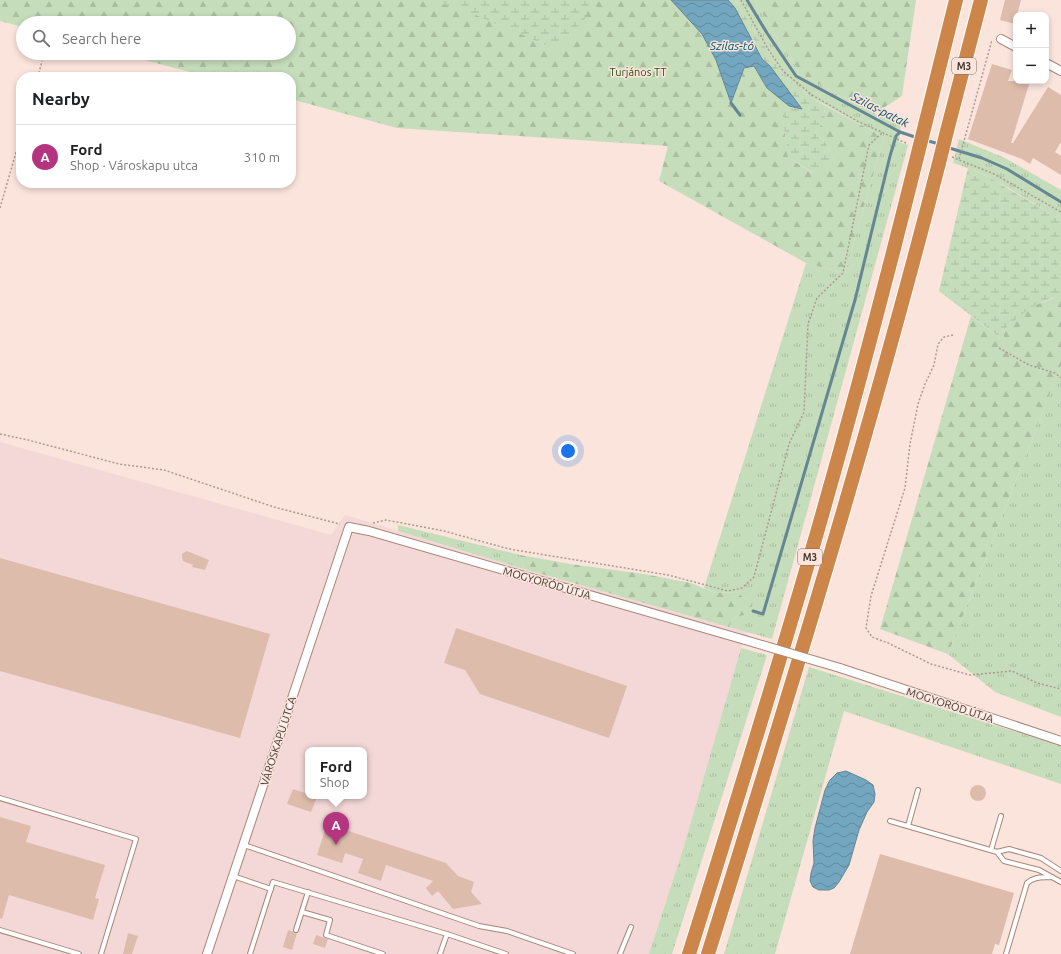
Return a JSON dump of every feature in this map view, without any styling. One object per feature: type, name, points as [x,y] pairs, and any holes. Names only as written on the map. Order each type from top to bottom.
[{"type":"highway","name":"M3","points":[[689,954],[762,720],[814,542],[887,277],[956,0]]},
{"type":"highway","name":"M3","points":[[708,954],[834,546],[907,290],[981,0]]},
{"type":"street","points":[[1001,39],[1013,45]]},
{"type":"street","points":[[1049,65],[1061,71]]},
{"type":"street","name":"MOGYORÓD ÚTJA","points":[[349,527],[840,668],[1061,741]]},
{"type":"street","name":"VÁROSKAPU UTCA","points":[[207,954],[349,527]]},
{"type":"lane","points":[[908,826],[918,790]]},
{"type":"lane","points":[[0,798],[136,839],[101,954]]},
{"type":"lane","points":[[991,850],[1001,816]]},
{"type":"lane","points":[[890,821],[997,852],[1009,849],[1040,858],[1061,871]]},
{"type":"lane","points":[[244,845],[479,926],[507,931],[573,954]]},
{"type":"lane","points":[[997,852],[1004,861],[1039,870],[1061,882]]},
{"type":"lane","points":[[233,876],[271,889]]},
{"type":"lane","points":[[1006,954],[1027,883],[1037,878],[1052,878]]},
{"type":"lane","points":[[250,954],[273,882],[447,934],[506,954]]},
{"type":"lane","points":[[296,930],[308,892]]},
{"type":"lane","points":[[302,912],[330,920],[326,935],[383,954]]},
{"type":"lane","points":[[620,954],[631,927]]},
{"type":"lane","points":[[0,930],[79,954]]},
{"type":"lane","points":[[440,954],[447,934]]},
{"type":"path","points":[[741,0],[768,49],[783,71],[812,95],[857,121],[906,144]]},
{"type":"path","points":[[958,160],[963,148],[993,36],[1001,39]]},
{"type":"path","points":[[39,72],[42,61]]},
{"type":"path","points":[[371,523],[386,520],[444,531],[509,549],[668,575],[728,591],[742,588],[754,577],[789,444],[804,412],[808,324],[817,298],[843,273],[869,145],[882,133]]},
{"type":"path","points":[[0,208],[16,152]]},
{"type":"path","points":[[954,158],[994,174],[1061,212]]},
{"type":"path","points":[[953,335],[944,337],[938,344],[934,365],[918,404],[910,444],[905,488],[871,596],[866,628],[872,637],[888,643],[931,664],[970,674],[1012,671],[1037,683],[1061,689]]},
{"type":"path","points":[[998,348],[1029,365],[1055,373],[1061,378]]},
{"type":"path","points":[[0,434],[119,464],[164,470],[274,507],[349,527]]},
{"type":"shaded area","points":[[0,442],[331,535],[345,515],[524,569],[748,632],[741,648],[684,846],[649,954],[0,954]]},
{"type":"green space","name":"Turjános TT","points":[[0,0],[671,0],[702,33],[716,60],[731,102],[744,68],[754,66],[767,88],[789,106],[783,119],[788,157],[812,173],[834,158],[825,142],[815,132],[825,120],[824,105],[884,137],[845,273],[806,263],[659,181],[668,146],[397,128],[296,100],[296,72],[189,72],[145,60],[296,60],[296,16],[16,16],[16,25],[0,21]]},
{"type":"green space","points":[[426,0],[591,0],[580,33],[555,49],[464,10]]},
{"type":"green space","points":[[728,0],[735,0],[783,75],[811,97],[824,105],[825,120],[815,132],[825,142],[834,158],[813,173],[788,157],[783,119],[789,106],[802,109],[770,66],[762,59],[735,8]]},
{"type":"green space","points":[[735,0],[755,0],[782,46],[802,75],[874,114],[901,123],[899,142],[908,145],[772,639],[729,627],[733,618],[744,615],[753,604],[736,592],[715,593],[704,588],[806,263],[845,273],[884,137],[811,97],[783,75]]},
{"type":"green space","points":[[755,0],[916,0],[902,96],[874,114],[802,75],[782,46]]},
{"type":"green space","points":[[959,139],[1005,158],[1061,190],[1061,220],[995,181],[953,163]]},
{"type":"green space","points":[[968,168],[992,179],[1061,220],[1061,297],[1045,301],[1023,313],[1005,329],[1003,340],[939,291]]},
{"type":"green space","points":[[1061,297],[1061,365],[948,654],[880,629],[971,316],[1003,340],[1005,329],[1023,312],[1037,304]]},
{"type":"green space","points":[[1061,365],[1061,717],[995,692],[948,654]]},
{"type":"green space","points":[[398,525],[520,555],[524,569],[398,531]]},
{"type":"green space","points":[[520,555],[570,564],[644,574],[691,583],[715,593],[736,592],[753,604],[744,615],[733,618],[729,627],[524,569]]},
{"type":"green space","points":[[741,648],[767,655],[672,954],[649,954],[684,846]]},
{"type":"green space","points":[[809,667],[1061,746],[1061,784],[844,711],[775,954],[724,954]]},
{"type":"water","name":"Szilas-tó","points":[[671,0],[728,0],[735,8],[762,59],[770,66],[802,109],[789,106],[767,88],[754,66],[744,68],[731,103],[716,60],[702,34]]},
{"type":"water","points":[[846,771],[866,780],[873,785],[875,794],[874,802],[867,812],[859,830],[849,865],[839,882],[834,888],[829,890],[819,890],[813,887],[810,881],[814,863],[813,841],[815,828],[825,790],[830,780],[837,773]]},
{"type":"building","points":[[1005,0],[1021,0],[1018,12],[1013,12],[1013,23],[1000,20]]},
{"type":"building","points":[[992,64],[1012,70],[1008,81],[1013,81],[1013,84],[1029,84],[1011,143],[1013,143],[1048,87],[1061,95],[1061,142],[1055,152],[1061,156],[1061,175],[1033,158],[1030,164],[1022,159],[968,139]]},
{"type":"building","points":[[187,551],[209,560],[205,570],[192,567],[193,565],[183,561],[182,554]]},
{"type":"building","points":[[0,558],[270,634],[240,738],[0,671]]},
{"type":"building","points":[[456,628],[627,686],[609,738],[480,694],[465,670],[444,663]]},
{"type":"building","points":[[975,785],[981,785],[986,790],[984,799],[981,801],[975,801],[970,796],[970,790]]},
{"type":"building","points":[[293,789],[305,793],[305,799],[316,799],[311,812],[287,804]]},
{"type":"building","points":[[0,817],[31,826],[26,842],[105,865],[95,898],[99,899],[93,920],[9,895],[2,919],[0,918]]},
{"type":"building","points":[[327,824],[446,863],[458,876],[474,882],[471,892],[482,904],[453,909],[438,891],[432,896],[426,888],[433,881],[386,865],[381,881],[358,873],[363,859],[345,853],[342,863],[317,855]]},
{"type":"building","points":[[880,854],[1014,893],[999,945],[995,944],[992,954],[850,954]]},
{"type":"building","points":[[288,930],[297,933],[292,950],[283,947]]},
{"type":"building","points":[[128,933],[138,936],[132,954],[123,954]]},
{"type":"building","points":[[316,935],[328,939],[325,948],[313,944]]},
{"type":"waterway","name":"Szilas-patak","points":[[747,0],[796,76],[900,132],[918,138]]},
{"type":"waterway","points":[[731,103],[740,115]]},
{"type":"waterway","points":[[753,611],[763,614],[855,300],[890,156],[896,136],[900,132]]},
{"type":"waterway","name":"Szilas-patak","points":[[925,140],[939,144]]},
{"type":"waterway","name":"Szilas-patak","points":[[946,147],[982,158],[1007,169],[1061,202]]},
{"type":"place","name":"Ford","points":[[336,845]]}]
